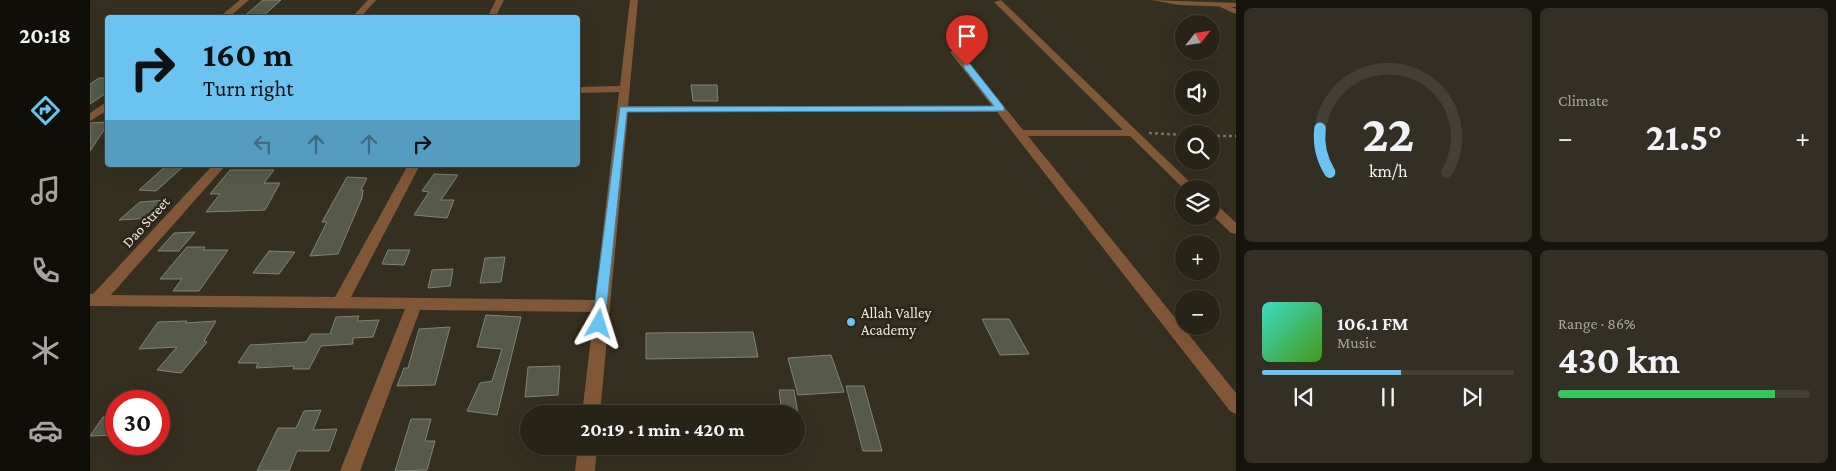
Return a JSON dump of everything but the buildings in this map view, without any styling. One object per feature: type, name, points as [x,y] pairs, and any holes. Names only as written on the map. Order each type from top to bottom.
[{"type":"street","points":[[226,15],[245,0]]},
{"type":"street","points":[[358,15],[372,0]]},
{"type":"street","points":[[492,15],[500,0]]},
{"type":"street","points":[[592,405],[634,0]]},
{"type":"street","points":[[1155,0],[1236,5]]},
{"type":"street","points":[[998,2],[1181,180]]},
{"type":"street","points":[[1223,4],[1236,12]]},
{"type":"street","points":[[955,52],[1236,406]]},
{"type":"street","points":[[580,90],[626,89]]},
{"type":"street","points":[[90,118],[105,106]]},
{"type":"street","points":[[623,109],[1001,109]]},
{"type":"street","points":[[1020,133],[1131,133]]},
{"type":"street","name":"Dao Street","points":[[93,300],[218,167]]},
{"type":"street","points":[[341,301],[413,167]]},
{"type":"street","points":[[1220,215],[1236,230]]},
{"type":"street","points":[[93,300],[341,301],[601,306]]},
{"type":"street","points":[[350,471],[415,303]]},
{"type":"street","points":[[585,471],[587,455]]},
{"type":"path","points":[[1131,133],[1175,134]]},
{"type":"path","points":[[1220,136],[1236,136]]},
{"type":"place","name":"Allah Valley Academy","points":[[851,322]]},
{"type":"route","points":[[599,324],[623,109],[1001,109],[967,66]]}]
